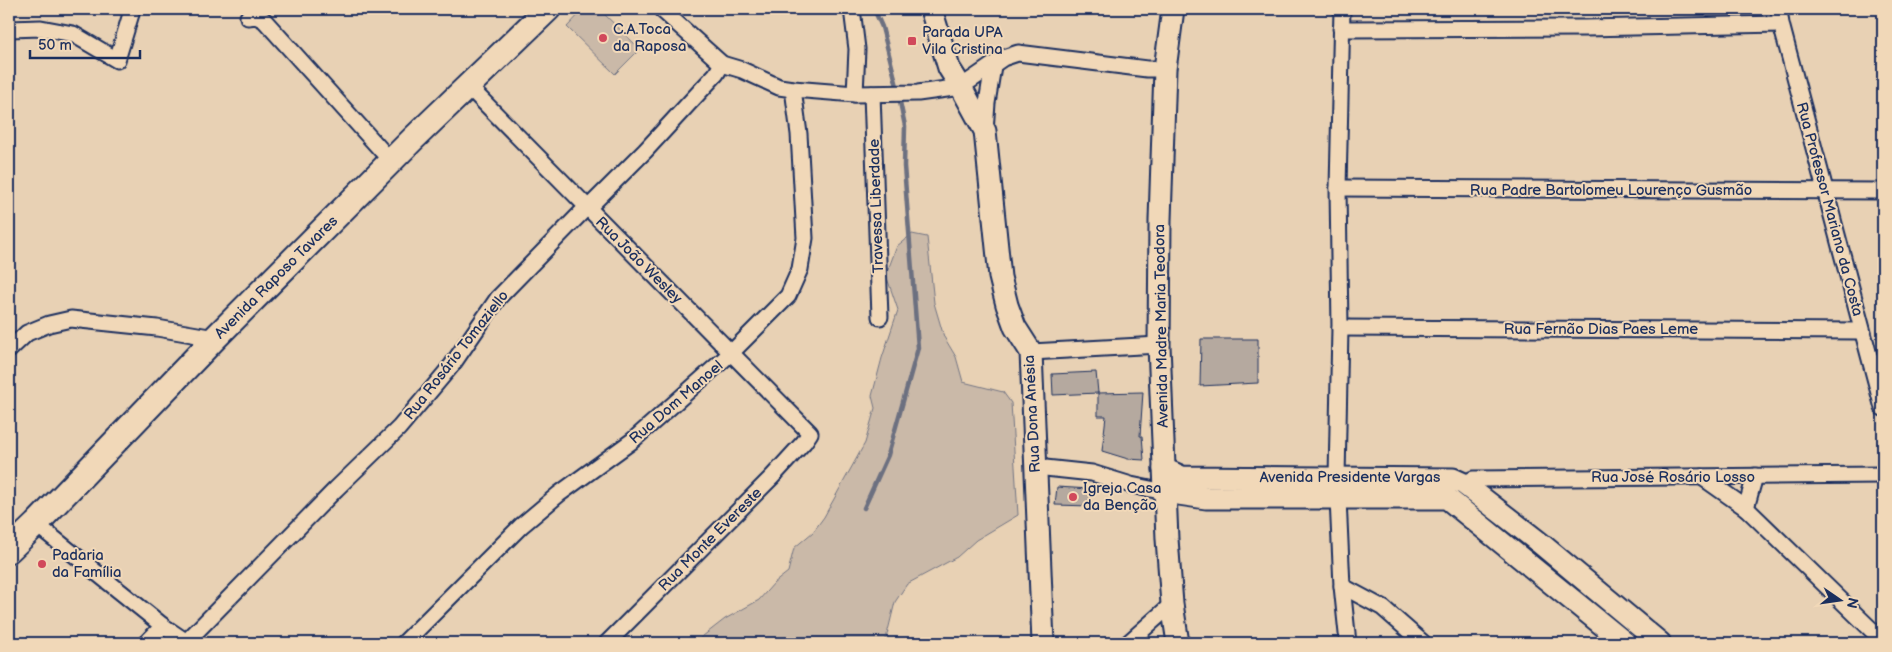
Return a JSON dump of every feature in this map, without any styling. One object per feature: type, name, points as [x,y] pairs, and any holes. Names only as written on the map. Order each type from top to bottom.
[{"type":"main road","name":"Avenida Raposo Tavares","points":[[9,550],[214,338],[391,161],[548,9]]},
{"type":"street","points":[[9,29],[41,28],[73,34],[117,60],[131,14],[128,9]]},
{"type":"street","points":[[661,9],[722,64],[742,70],[779,87],[793,89],[878,94],[918,93],[961,87],[1003,58],[1018,53],[1165,69]]},
{"type":"street","points":[[852,9],[857,50],[854,94]]},
{"type":"street","name":"Rua Dona Anésia","points":[[931,9],[949,68],[985,131]]},
{"type":"street","name":"Avenida Madre Maria Teodora","points":[[1173,9],[1165,69],[1160,220],[1159,345],[1172,604],[1178,643]]},
{"type":"street","points":[[1342,9],[1338,188],[1340,328],[1338,487],[1342,586],[1348,643]]},
{"type":"street","points":[[248,17],[256,16],[264,20],[391,161]]},
{"type":"street","points":[[1341,29],[1585,28],[1780,16]]},
{"type":"street","name":"Rua Professor Mariano da Costa","points":[[1780,16],[1883,408]]},
{"type":"street","name":"Rua Rosário Tomaziello","points":[[187,643],[329,496],[399,428],[452,365],[498,298],[582,211],[588,208],[658,137],[716,74],[722,64]]},
{"type":"street","name":"Rua Dona Anésia","points":[[992,66],[986,103],[985,131],[1000,277],[1007,305],[1016,327],[1031,352],[1043,643]]},
{"type":"street","name":"Rua João Wesley","points":[[469,87],[810,433]]},
{"type":"street","name":"Rua Dom Manoel","points":[[404,643],[522,526],[559,494],[632,441],[731,353],[788,296],[800,269],[806,238],[793,89]]},
{"type":"street","name":"Travessa Liberdade","points":[[878,94],[880,317]]},
{"type":"street","name":"Rua Padre Bartolomeu Lourenço Gusmão","points":[[1338,188],[1883,191]]},
{"type":"street","points":[[9,350],[27,333],[49,324],[71,319],[157,328],[214,338]]},
{"type":"street","name":"Rua Fernão Dias Paes Leme","points":[[1340,328],[1862,331]]},
{"type":"street","points":[[1031,352],[1159,345]]},
{"type":"street","name":"Rua Monte Evereste","points":[[607,643],[772,478],[810,433]]},
{"type":"street","points":[[1036,467],[1092,473],[1131,485],[1165,492]]},
{"type":"street","name":"Avenida Presidente Vargas","points":[[1164,469],[1182,477],[1338,487],[1447,498],[1624,643]]},
{"type":"street","name":"Rua José Rosário Losso","points":[[1464,484],[1472,479],[1883,475]]},
{"type":"street","points":[[1746,508],[1754,476]]},
{"type":"street","name":"Avenida Presidente Vargas","points":[[1165,492],[1206,498],[1447,477],[1464,484],[1540,543],[1660,643]]},
{"type":"street","points":[[1702,477],[1746,508],[1883,641]]},
{"type":"street","points":[[36,524],[163,626],[187,643]]},
{"type":"street","points":[[1342,586],[1383,608],[1423,643]]},
{"type":"street","points":[[1128,643],[1172,604]]},
{"type":"street","points":[[146,643],[163,626]]},
{"type":"shaded area","name":"C.A.Toca da Raposa","points":[[584,9],[599,9],[640,49],[615,74],[567,27]]},
{"type":"shaded area","points":[[912,234],[927,237],[934,303],[944,337],[956,357],[963,382],[1003,392],[1011,403],[1018,515],[976,540],[957,557],[907,584],[895,602],[885,643],[694,643],[725,619],[759,600],[774,583],[788,572],[794,548],[813,532],[824,517],[865,443],[875,408],[872,396],[898,310],[886,275],[897,246]]},
{"type":"building","points":[[1201,339],[1258,339],[1258,383],[1200,386]]},
{"type":"building","points":[[1096,372],[1098,393],[1053,395],[1052,374]]},
{"type":"building","points":[[1143,392],[1140,436],[1142,436],[1144,460],[1128,459],[1102,451],[1106,416],[1098,416],[1098,393]]},
{"type":"building","name":"Igreja Casa da Benção","points":[[1057,487],[1090,489],[1091,506],[1055,505]]},
{"type":"waterway","points":[[874,9],[882,27],[898,90]]},
{"type":"waterway","points":[[864,508],[888,455],[918,348],[904,166],[905,126],[899,97]]},
{"type":"place","name":"C.A.Toca da Raposa","points":[[603,38]]},
{"type":"place","name":"Parada UPA Vila Cristina","points":[[912,41]]},
{"type":"place","name":"Igreja Casa da Benção","points":[[1073,497]]},
{"type":"place","name":"Padaria da Família","points":[[42,564]]}]
